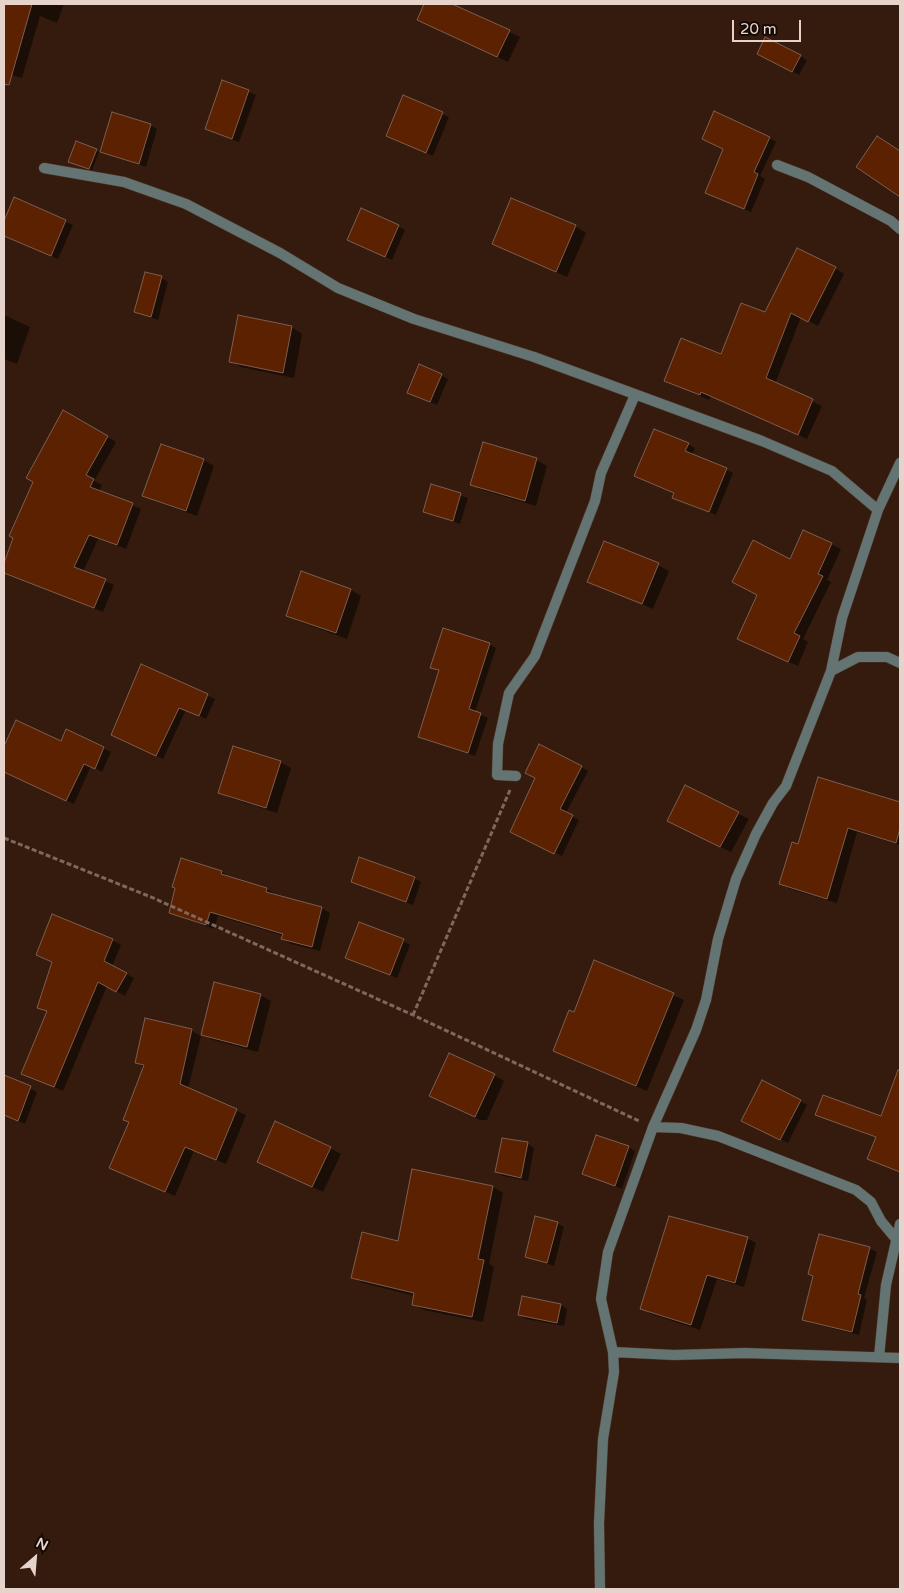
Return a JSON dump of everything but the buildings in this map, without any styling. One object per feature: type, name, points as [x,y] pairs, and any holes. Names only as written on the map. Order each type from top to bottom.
[{"type":"street","points":[[777,165],[815,181],[891,221],[900,229]]},
{"type":"street","points":[[44,168],[124,182],[186,204],[280,252],[338,288],[414,319],[534,357],[762,440],[832,471],[878,510]]},
{"type":"street","points":[[516,776],[498,776],[498,744],[509,693],[535,656],[595,501],[601,473],[635,395]]},
{"type":"street","points":[[600,1589],[599,1523],[603,1439],[614,1372],[613,1352],[601,1299],[608,1252],[653,1127],[696,1030],[706,1000],[718,939],[736,879],[756,834],[773,803],[786,786],[830,671],[842,618],[878,510],[900,462]]},
{"type":"street","points":[[830,671],[858,657],[887,657],[900,663]]},
{"type":"street","points":[[653,1127],[681,1128],[718,1136],[856,1190],[871,1202],[881,1222],[896,1239]]},
{"type":"street","points":[[879,1357],[886,1285],[900,1224]]},
{"type":"street","points":[[613,1352],[674,1355],[745,1353],[900,1358]]},
{"type":"path","points":[[413,1015],[516,776]]},
{"type":"path","points":[[4,838],[151,897],[413,1015],[653,1127]]}]
